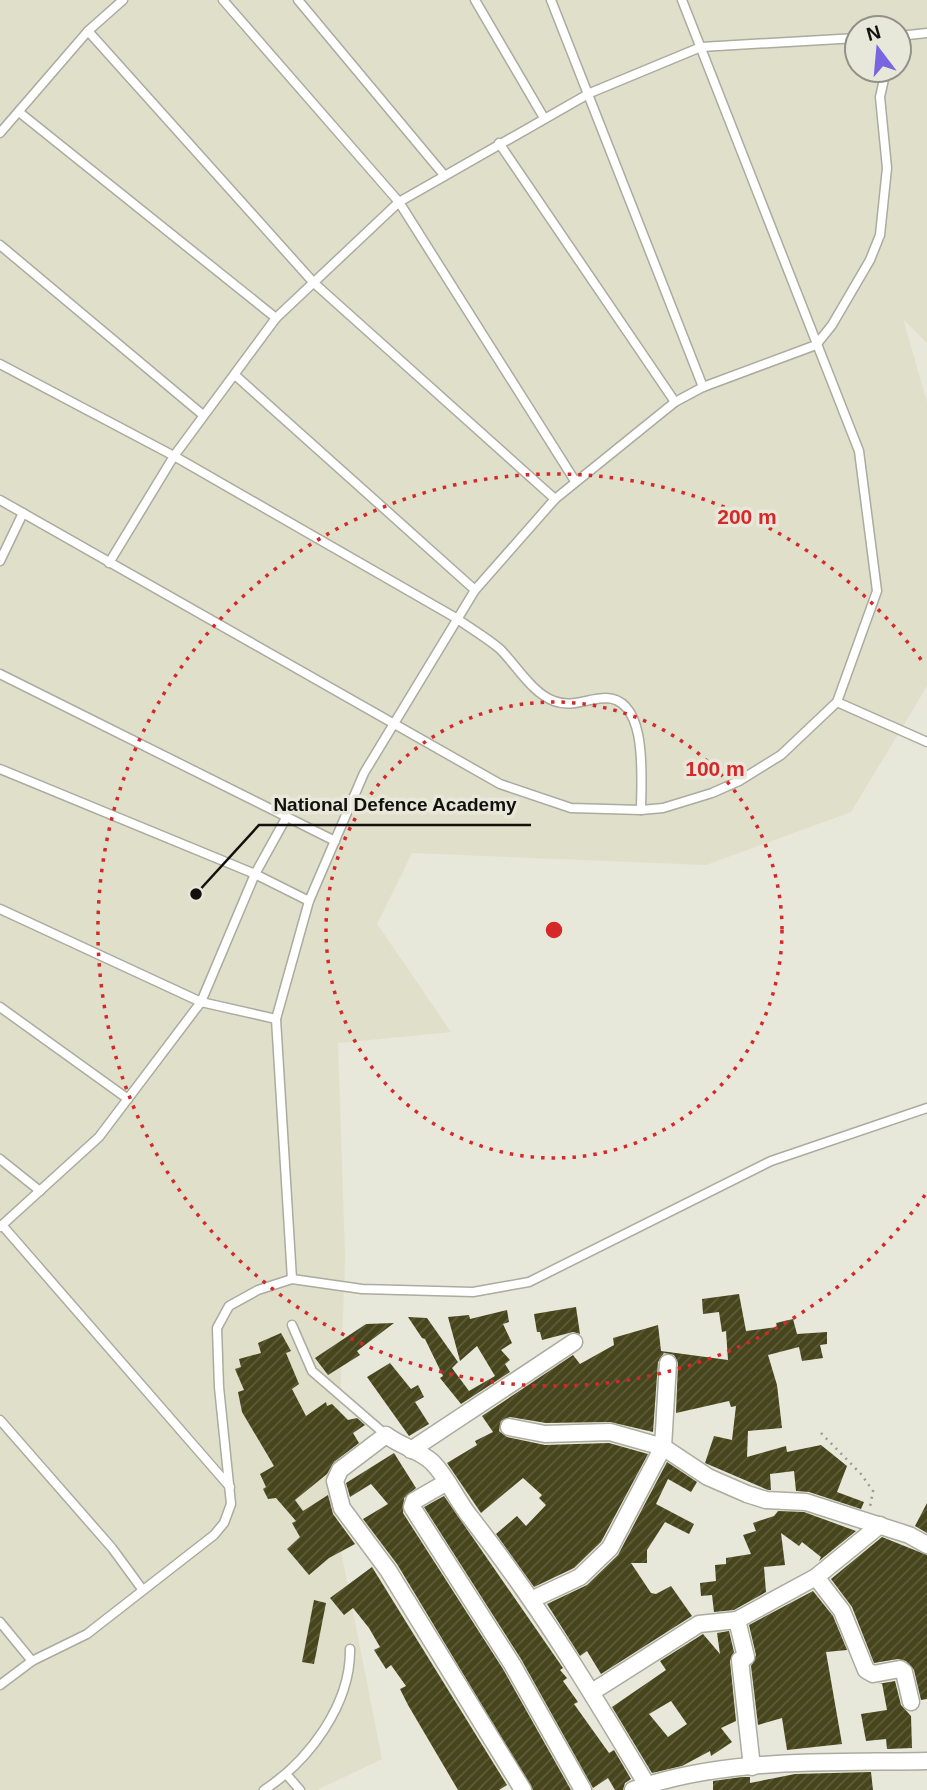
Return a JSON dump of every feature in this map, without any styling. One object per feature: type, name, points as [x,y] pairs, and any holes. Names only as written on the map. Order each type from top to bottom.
[{"type":"street","points":[[411,1450],[575,1342]]},
{"type":"street","points":[[533,1599],[580,1577],[610,1548],[663,1447],[668,1363]]},
{"type":"street","points":[[509,1427],[545,1434],[610,1433],[663,1447],[708,1477],[747,1494],[766,1500],[806,1502],[909,1535],[927,1545]]},
{"type":"street","points":[[523,1790],[388,1570],[342,1508],[335,1481],[341,1470],[386,1435],[430,1460],[533,1599],[592,1692],[640,1788],[752,1767],[927,1761]]},
{"type":"street","points":[[447,1482],[414,1501],[414,1513],[512,1664],[583,1790]]},
{"type":"street","points":[[592,1692],[699,1624],[737,1620],[816,1577],[873,1523]]},
{"type":"street","points":[[816,1577],[842,1611],[866,1670],[873,1674],[900,1669],[904,1672],[911,1702]]},
{"type":"street","points":[[737,1620],[746,1657],[740,1660],[752,1767]]},
{"type":"lane","points":[[0,133],[88,31],[123,0]]},
{"type":"lane","points":[[222,0],[399,202],[575,481]]},
{"type":"lane","points":[[298,0],[444,175]]},
{"type":"lane","points":[[475,0],[544,118]]},
{"type":"lane","points":[[551,0],[590,93],[703,387]]},
{"type":"lane","points":[[0,500],[500,784],[571,808],[641,810],[699,797],[739,781],[781,755],[837,702],[877,591],[859,451],[682,0]]},
{"type":"lane","points":[[88,31],[314,283],[555,499]]},
{"type":"lane","points":[[109,563],[174,456],[276,318],[399,202],[590,93],[701,47],[843,39]]},
{"type":"lane","points":[[292,1279],[276,1019],[309,901],[364,773],[475,590],[555,499],[675,402],[703,387],[816,345],[855,287],[880,235],[887,168],[880,97],[883,84]]},
{"type":"lane","points":[[19,112],[276,318]]},
{"type":"lane","points":[[499,143],[675,402]]},
{"type":"lane","points":[[0,245],[203,415]]},
{"type":"lane","points":[[0,363],[174,456],[456,618],[499,649],[552,701],[567,704],[606,698],[626,705],[634,718],[640,749],[641,810]]},
{"type":"lane","points":[[235,375],[475,590]]},
{"type":"lane","points":[[0,561],[23,513]]},
{"type":"lane","points":[[0,674],[335,841]]},
{"type":"lane","points":[[837,702],[927,742]]},
{"type":"lane","points":[[0,769],[255,874],[309,901]]},
{"type":"lane","points":[[230,1488],[1,1226],[99,1137],[201,1002],[255,874],[286,818]]},
{"type":"lane","points":[[0,909],[201,1002],[276,1019]]},
{"type":"lane","points":[[0,1007],[128,1098]]},
{"type":"lane","points":[[0,1685],[32,1661],[87,1633],[214,1535],[224,1523],[232,1504],[219,1387],[217,1328],[229,1306],[258,1290],[292,1279],[362,1289],[473,1292],[529,1282],[771,1161],[927,1108]]},
{"type":"lane","points":[[0,1159],[40,1191]]},
{"type":"lane","points":[[292,1325],[312,1371],[386,1435]]},
{"type":"lane","points":[[0,1420],[111,1548],[142,1589]]},
{"type":"lane","points":[[0,1622],[32,1661]]},
{"type":"lane","points":[[264,1790],[286,1774],[320,1735],[350,1674],[349,1650]]},
{"type":"lane","points":[[286,1774],[300,1790]]},
{"type":"path","points":[[821,1433],[861,1474],[873,1491],[873,1523]]},
{"type":"shaded area","points":[[0,0],[927,0],[927,343],[903,319],[927,402],[927,686],[851,812],[706,865],[412,853],[377,924],[451,1032],[338,1043],[345,1257],[336,1526],[382,1759],[317,1790],[0,1790]]},
{"type":"building","points":[[739,1294],[746,1331],[777,1327],[776,1323],[793,1319],[797,1334],[827,1332],[827,1344],[820,1345],[823,1358],[802,1361],[799,1347],[768,1355],[777,1385],[782,1428],[748,1431],[747,1457],[786,1446],[787,1452],[821,1445],[847,1466],[837,1492],[864,1502],[861,1509],[809,1492],[796,1491],[794,1471],[770,1474],[771,1490],[768,1490],[705,1463],[714,1436],[732,1440],[736,1406],[731,1407],[729,1401],[676,1413],[678,1363],[674,1355],[664,1353],[658,1362],[653,1432],[610,1422],[546,1423],[510,1417],[501,1421],[499,1431],[507,1437],[545,1445],[609,1443],[648,1454],[601,1542],[574,1568],[534,1587],[496,1534],[517,1516],[526,1526],[546,1505],[539,1498],[542,1495],[523,1478],[481,1513],[447,1463],[477,1445],[475,1441],[493,1432],[482,1416],[573,1355],[580,1364],[614,1345],[613,1338],[658,1325],[661,1351],[728,1360],[726,1331],[722,1332],[719,1312],[703,1314],[702,1299]]},
{"type":"building","points":[[576,1307],[580,1334],[573,1332],[542,1340],[540,1332],[537,1332],[534,1314]]},
{"type":"building","points":[[507,1310],[509,1322],[503,1324],[512,1343],[501,1350],[510,1360],[505,1364],[510,1372],[461,1404],[440,1378],[443,1376],[425,1339],[408,1317],[427,1318],[458,1362],[452,1368],[469,1391],[495,1376],[477,1346],[460,1361],[448,1317],[469,1315],[470,1319]]},
{"type":"building","points":[[394,1323],[357,1351],[360,1355],[328,1375],[315,1358],[366,1324]]},
{"type":"building","points":[[281,1333],[291,1351],[286,1353],[299,1384],[292,1389],[306,1416],[326,1402],[327,1406],[332,1404],[348,1420],[357,1418],[365,1425],[353,1433],[359,1443],[334,1462],[327,1474],[295,1500],[303,1511],[328,1495],[333,1514],[355,1544],[329,1558],[309,1575],[287,1549],[300,1537],[292,1523],[296,1521],[276,1498],[268,1499],[263,1489],[266,1487],[260,1474],[274,1466],[242,1412],[238,1392],[244,1390],[235,1369],[241,1367],[239,1359],[261,1353],[258,1343]]},
{"type":"building","points":[[390,1363],[411,1389],[418,1385],[424,1397],[415,1402],[429,1424],[409,1436],[367,1377]]},
{"type":"building","points":[[394,1453],[416,1488],[404,1498],[403,1513],[503,1669],[571,1790],[533,1790],[397,1564],[363,1519],[388,1504],[371,1484],[350,1497],[346,1483]]},
{"type":"building","points":[[667,1462],[697,1482],[691,1492],[668,1479],[656,1504],[694,1524],[689,1534],[665,1522],[647,1550],[647,1563],[631,1563],[651,1593],[656,1594],[671,1586],[692,1616],[601,1674],[587,1651],[580,1656],[547,1604],[587,1585],[618,1555]]},
{"type":"building","points":[[444,1496],[563,1668],[560,1670],[567,1678],[563,1681],[578,1702],[574,1704],[609,1753],[614,1750],[631,1779],[625,1783],[623,1790],[615,1790],[608,1778],[593,1788],[521,1659],[424,1507]]},
{"type":"building","points":[[927,1503],[927,1533],[915,1526]]},
{"type":"building","points":[[778,1511],[804,1512],[856,1531],[819,1561],[821,1557],[802,1542],[799,1546],[781,1533],[785,1565],[764,1567],[766,1592],[734,1610],[714,1612],[712,1595],[701,1596],[700,1583],[716,1581],[715,1565],[726,1564],[726,1558],[751,1554],[743,1535],[756,1531],[753,1523],[774,1516]]},
{"type":"building","points":[[882,1537],[927,1555],[927,1699],[921,1700],[914,1670],[906,1661],[898,1659],[874,1663],[852,1607],[831,1579]]},
{"type":"building","points":[[372,1567],[507,1785],[499,1790],[458,1790],[400,1689],[406,1686],[391,1665],[386,1669],[374,1650],[380,1647],[369,1628],[353,1608],[344,1615],[330,1598]]},
{"type":"building","points":[[813,1591],[833,1616],[847,1650],[826,1652],[842,1744],[787,1750],[782,1718],[758,1725],[751,1666],[756,1655],[749,1625]]},
{"type":"building","points":[[314,1600],[326,1603],[314,1664],[302,1662]]},
{"type":"building","points":[[729,1631],[734,1652],[730,1661],[736,1721],[721,1728],[732,1742],[711,1756],[710,1751],[682,1766],[652,1773],[612,1707],[666,1670],[660,1661],[703,1634],[720,1654],[717,1633]],"holes":[[[671,1701],[687,1724],[668,1737],[649,1714]]]},
{"type":"building","points":[[895,1681],[901,1705],[911,1716],[912,1748],[887,1749],[886,1739],[866,1741],[861,1714],[887,1710],[882,1683]]},
{"type":"building","points":[[871,1772],[873,1790],[713,1790],[713,1781],[742,1777],[750,1777],[750,1783],[795,1774]]},
{"type":"place","name":"National Defence Academy","points":[[196,894]]}]
